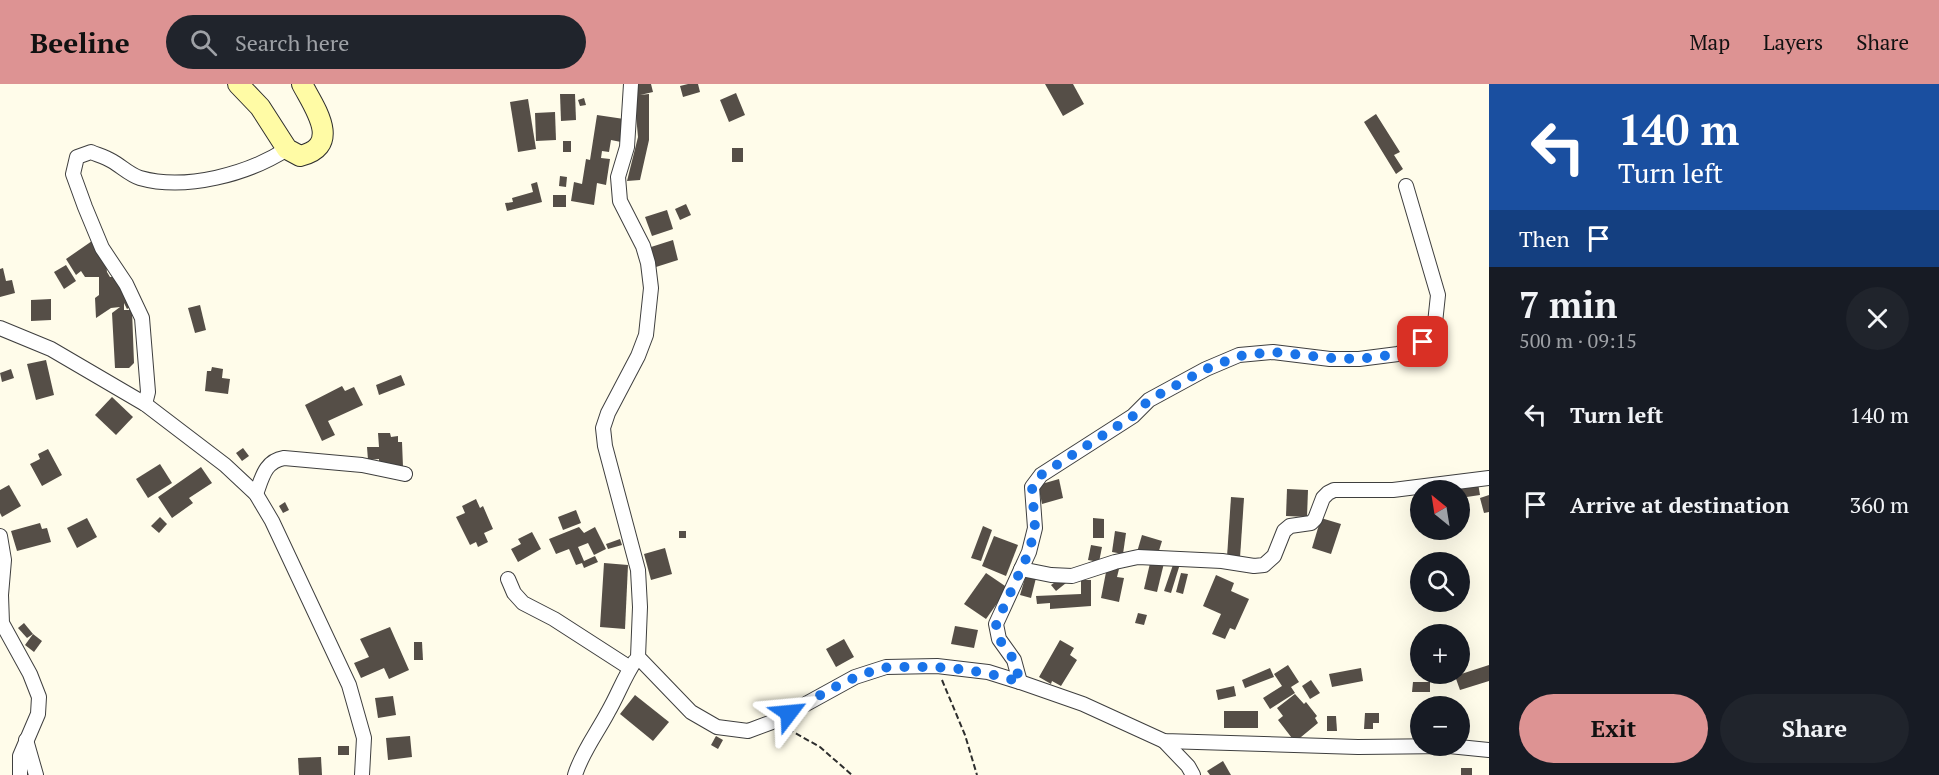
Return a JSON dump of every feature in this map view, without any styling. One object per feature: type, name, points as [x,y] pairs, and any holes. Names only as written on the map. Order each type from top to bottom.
[{"type":"main road","points":[[238,84],[260,107],[287,149],[300,156],[316,148],[323,141],[321,120],[302,84]]},
{"type":"street","points":[[575,775],[578,764],[634,662],[640,607],[638,570],[605,446],[603,428],[608,413],[638,356],[646,334],[651,288],[643,246],[620,201],[618,177],[627,147],[631,84]]},
{"type":"street","points":[[145,404],[148,392],[142,318],[126,284],[102,248],[85,207],[74,174],[77,157],[91,152],[108,159],[138,177],[163,182],[200,182],[272,158],[287,149]]},
{"type":"street","points":[[1020,682],[1014,660],[999,639],[996,624],[1029,552],[1035,528],[1032,487],[1041,475],[1133,416],[1149,400],[1206,369],[1239,356],[1273,352],[1359,359],[1398,354],[1423,342],[1435,323],[1438,295],[1406,186]]},
{"type":"street","points":[[0,328],[51,349],[145,404],[225,465],[256,494],[272,521],[349,685],[364,738],[362,775]]},
{"type":"street","points":[[256,494],[267,467],[276,459],[362,465],[405,474]]},
{"type":"street","points":[[1022,569],[1050,575],[1072,576],[1138,557],[1222,561],[1254,567],[1264,565],[1274,556],[1284,531],[1290,526],[1311,523],[1315,519],[1323,498],[1334,490],[1393,490],[1489,478]]},
{"type":"street","points":[[0,536],[4,560],[1,595],[2,623],[30,674],[39,697],[38,714],[20,756],[20,775]]},
{"type":"street","points":[[508,579],[514,593],[523,603],[634,662],[692,712],[717,727],[748,731],[775,721],[855,677],[886,667],[937,666],[988,672],[1083,704],[1164,741],[1188,766],[1193,775]]},
{"type":"street","points":[[26,741],[36,775]]},
{"type":"street","points":[[1164,741],[1358,747],[1449,746],[1489,750]]},
{"type":"path","points":[[937,666],[965,735],[977,775]]},
{"type":"path","points":[[775,721],[820,747],[852,775]]},
{"type":"building","points":[[636,84],[651,84],[653,92],[640,95],[649,94],[649,140],[640,180],[627,181],[638,137],[634,93],[638,94]]},
{"type":"building","points":[[698,84],[700,92],[683,97],[680,86]]},
{"type":"building","points":[[1045,84],[1073,84],[1084,104],[1063,116]]},
{"type":"building","points":[[736,93],[745,115],[729,122],[720,100]]},
{"type":"building","points":[[560,94],[575,94],[576,120],[561,121]]},
{"type":"building","points":[[584,98],[586,105],[580,106],[578,100]]},
{"type":"building","points":[[528,99],[536,149],[518,152],[510,102]]},
{"type":"building","points":[[555,112],[556,140],[536,141],[535,113]]},
{"type":"building","points":[[1376,114],[1400,152],[1394,155],[1403,169],[1396,174],[1364,122]]},
{"type":"building","points":[[597,115],[624,119],[621,142],[611,140],[609,152],[602,151],[601,158],[610,159],[606,185],[597,183],[594,205],[571,201],[574,182],[582,184],[586,159],[590,160]]},
{"type":"building","points":[[563,141],[571,141],[571,152],[563,152]]},
{"type":"building","points":[[732,148],[743,148],[743,162],[732,162]]},
{"type":"building","points":[[560,176],[567,177],[566,187],[559,186]]},
{"type":"building","points":[[537,182],[542,202],[507,211],[505,203],[513,202],[512,198],[533,192],[531,184]]},
{"type":"building","points":[[553,195],[566,195],[566,207],[553,207]]},
{"type":"building","points":[[686,204],[691,215],[680,220],[675,209]]},
{"type":"building","points":[[667,210],[673,229],[652,236],[645,217]]},
{"type":"building","points":[[673,240],[678,260],[656,267],[651,247]]},
{"type":"building","points":[[92,241],[106,262],[110,277],[117,277],[134,304],[127,309],[124,303],[124,310],[132,310],[134,363],[129,368],[115,368],[112,313],[120,307],[111,308],[96,318],[95,298],[99,295],[99,277],[85,277],[81,271],[76,275],[66,259]]},
{"type":"building","points":[[66,265],[76,281],[64,289],[54,272]]},
{"type":"building","points":[[3,268],[6,281],[12,280],[15,293],[0,297],[0,269]]},
{"type":"building","points":[[51,299],[51,320],[31,321],[31,300]]},
{"type":"building","points":[[200,305],[206,330],[195,333],[188,308]]},
{"type":"building","points":[[46,360],[54,395],[36,400],[27,364]]},
{"type":"building","points":[[212,367],[223,369],[222,378],[230,379],[228,394],[205,391],[207,371],[211,371]]},
{"type":"building","points":[[11,369],[14,378],[2,382],[0,373]]},
{"type":"building","points":[[401,375],[405,385],[379,395],[376,385]]},
{"type":"building","points":[[342,386],[345,391],[354,387],[363,405],[328,421],[335,435],[322,441],[305,405]]},
{"type":"building","points":[[112,397],[133,417],[116,435],[95,415]]},
{"type":"building","points":[[378,433],[390,433],[391,437],[398,436],[398,442],[402,442],[403,467],[379,468],[379,459],[368,460],[367,447],[379,447]]},
{"type":"building","points":[[243,448],[249,456],[242,461],[236,453]]},
{"type":"building","points":[[48,449],[62,475],[42,486],[30,464],[40,459],[38,454]]},
{"type":"building","points":[[160,464],[172,483],[148,498],[136,479]]},
{"type":"building","points":[[201,467],[212,483],[189,498],[193,503],[172,518],[158,497]]},
{"type":"building","points":[[1059,479],[1063,498],[1042,504],[1038,485]]},
{"type":"building","points":[[1478,483],[1480,495],[1470,496],[1470,484]]},
{"type":"building","points":[[9,485],[21,506],[2,517],[0,490]]},
{"type":"building","points":[[1287,489],[1308,490],[1307,517],[1286,516]]},
{"type":"building","points":[[1489,495],[1489,512],[1484,513],[1480,498]]},
{"type":"building","points":[[1231,497],[1244,498],[1240,558],[1227,557]]},
{"type":"building","points":[[476,499],[480,508],[483,506],[493,529],[484,533],[488,542],[478,547],[476,542],[470,545],[456,517],[465,513],[462,506]]},
{"type":"building","points":[[285,502],[289,510],[283,513],[279,506]]},
{"type":"building","points":[[576,510],[581,523],[563,530],[558,517]]},
{"type":"building","points":[[160,517],[167,524],[159,533],[151,526]]},
{"type":"building","points":[[87,518],[97,537],[77,548],[67,528]]},
{"type":"building","points":[[1093,518],[1104,519],[1104,538],[1093,538]]},
{"type":"building","points":[[1321,518],[1341,524],[1331,554],[1312,548]]},
{"type":"building","points":[[40,523],[42,529],[47,528],[51,542],[17,551],[11,531]]},
{"type":"building","points":[[983,526],[992,530],[981,561],[971,558]]},
{"type":"building","points":[[579,527],[584,533],[595,527],[606,549],[594,555],[588,543],[578,547],[584,561],[595,556],[598,562],[584,568],[582,563],[576,565],[569,549],[556,554],[549,539]]},
{"type":"building","points":[[679,531],[686,531],[686,538],[679,538]]},
{"type":"building","points":[[1115,531],[1126,533],[1123,554],[1112,552]]},
{"type":"building","points":[[532,532],[541,549],[518,562],[511,549],[521,544],[518,539]]},
{"type":"building","points":[[1142,535],[1162,541],[1157,557],[1137,552]]},
{"type":"building","points":[[994,536],[1018,545],[1006,576],[982,566]]},
{"type":"building","points":[[620,539],[622,545],[608,549],[606,544]]},
{"type":"building","points":[[1091,545],[1102,547],[1099,562],[1088,560]]},
{"type":"building","points":[[665,548],[672,574],[651,580],[644,554]]},
{"type":"building","points":[[1151,559],[1164,563],[1157,592],[1144,589]]},
{"type":"building","points":[[1174,562],[1180,564],[1171,593],[1164,591]]},
{"type":"building","points":[[604,563],[628,565],[625,629],[600,627]]},
{"type":"building","points":[[1107,567],[1119,569],[1117,577],[1124,578],[1119,602],[1101,598]]},
{"type":"building","points":[[986,573],[1008,588],[986,619],[964,604]]},
{"type":"building","points":[[1181,573],[1188,574],[1183,594],[1176,592]]},
{"type":"building","points":[[1026,575],[1036,578],[1031,598],[1020,595]]},
{"type":"building","points":[[1216,575],[1234,583],[1231,591],[1249,599],[1235,630],[1230,628],[1225,639],[1212,634],[1221,614],[1203,606]]},
{"type":"building","points":[[1061,578],[1066,583],[1056,591],[1051,585]]},
{"type":"building","points":[[1081,580],[1091,580],[1091,606],[1050,609],[1050,603],[1037,604],[1036,596],[1081,594]]},
{"type":"building","points":[[1138,613],[1147,615],[1144,625],[1135,623]]},
{"type":"building","points":[[24,623],[33,634],[27,638],[18,628]]},
{"type":"building","points":[[955,626],[978,630],[974,648],[951,644]]},
{"type":"building","points":[[390,627],[409,670],[389,679],[384,668],[361,678],[354,663],[369,657],[360,639]]},
{"type":"building","points":[[33,634],[42,641],[34,652],[25,645]]},
{"type":"building","points":[[844,639],[854,657],[836,667],[826,649]]},
{"type":"building","points":[[1060,640],[1074,648],[1070,655],[1077,660],[1061,686],[1052,681],[1051,684],[1039,677]]},
{"type":"building","points":[[414,642],[422,642],[423,660],[414,660]]},
{"type":"building","points":[[1288,665],[1299,682],[1291,687],[1295,693],[1270,709],[1263,698],[1282,686],[1274,674]]},
{"type":"building","points":[[1489,665],[1489,681],[1460,690],[1458,684],[1470,684],[1470,671]]},
{"type":"building","points":[[1270,668],[1274,677],[1245,688],[1242,680]]},
{"type":"building","points":[[1361,668],[1363,681],[1332,687],[1329,674]]},
{"type":"building","points":[[1311,680],[1320,693],[1310,699],[1302,686]]},
{"type":"building","points":[[1413,684],[1430,684],[1430,692],[1412,692]]},
{"type":"building","points":[[1234,686],[1236,696],[1218,700],[1216,690]]},
{"type":"building","points":[[1295,694],[1304,704],[1306,702],[1317,716],[1315,718],[1318,723],[1295,742],[1278,720],[1283,716],[1277,708]]},
{"type":"building","points":[[635,695],[669,722],[653,741],[620,714]]},
{"type":"building","points":[[393,696],[396,715],[378,718],[375,698]]},
{"type":"building","points":[[1224,711],[1258,711],[1258,728],[1224,728]]},
{"type":"building","points":[[1365,713],[1379,713],[1379,723],[1373,723],[1373,729],[1364,729]]},
{"type":"building","points":[[1327,716],[1336,716],[1337,731],[1327,731]]},
{"type":"building","points":[[410,736],[412,757],[388,760],[386,738]]},
{"type":"building","points":[[716,736],[723,740],[718,749],[711,745]]},
{"type":"building","points":[[338,746],[349,746],[349,755],[338,755]]},
{"type":"building","points":[[321,757],[322,775],[299,775],[298,758]]},
{"type":"building","points":[[1223,761],[1231,775],[1210,775],[1207,771]]},
{"type":"building","points":[[1461,768],[1472,768],[1472,775],[1461,775]]},
{"type":"route","points":[[789,713],[855,677],[886,667],[937,666],[988,672],[1020,682],[1014,660],[999,639],[996,624],[1029,552],[1035,528],[1032,487],[1041,475],[1133,416],[1149,400],[1206,369],[1239,356],[1273,352],[1359,359],[1398,354],[1423,342]]}]
